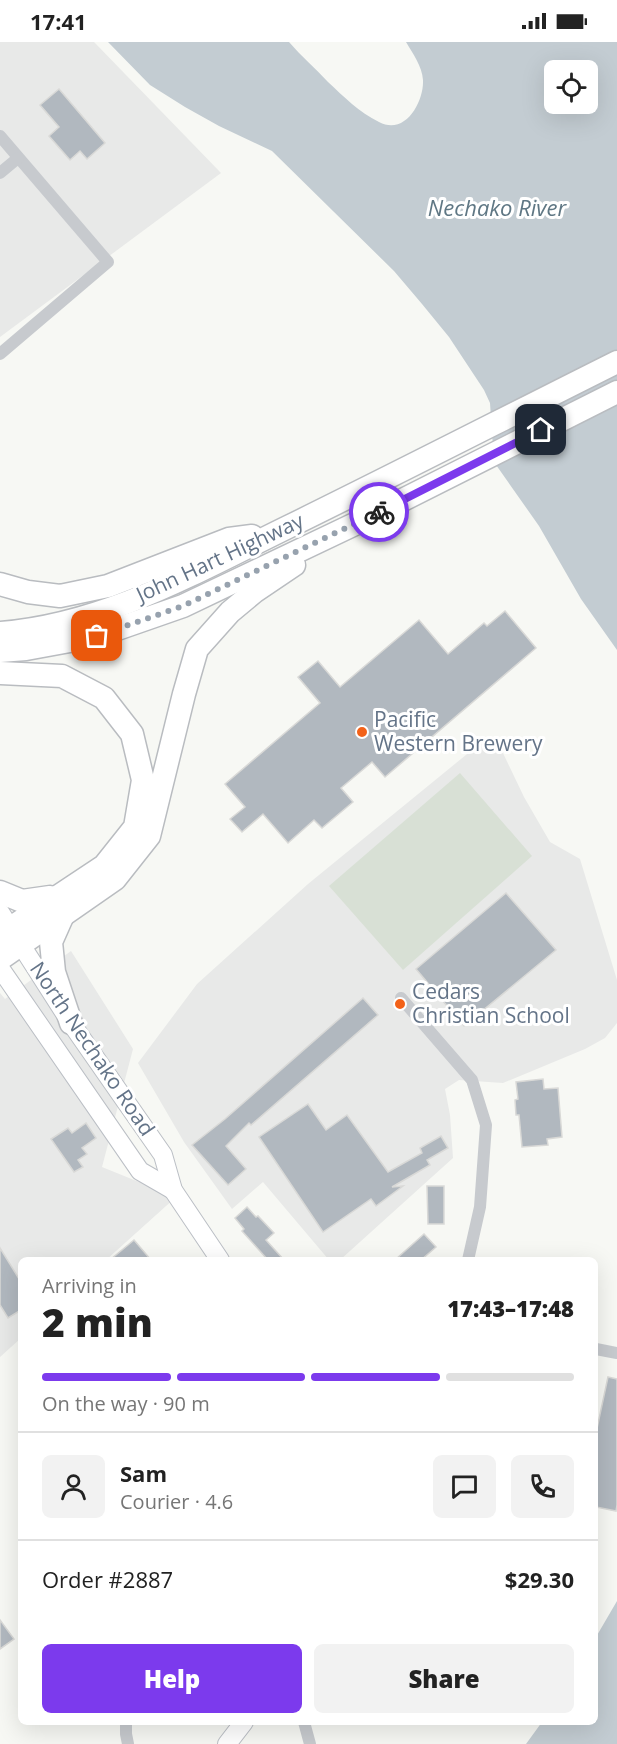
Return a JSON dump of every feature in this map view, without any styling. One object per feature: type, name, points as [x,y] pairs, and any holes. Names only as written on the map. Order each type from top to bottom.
[{"type":"highway","name":"John Hart Highway","points":[[0,633],[22,631],[88,616],[169,586],[617,362]]},
{"type":"highway","name":"John Hart Highway","points":[[0,651],[26,649],[97,636],[172,610],[357,523],[617,392]]},
{"type":"highway","points":[[0,959],[8,930],[114,879],[149,836],[197,649],[230,612],[254,592],[357,523]]},
{"type":"highway","points":[[0,584],[28,592],[60,596],[108,586],[229,539],[277,532]]},
{"type":"highway","points":[[0,673],[63,676],[104,698],[132,734],[143,780],[135,827],[104,866],[61,904],[51,942],[54,972],[71,1023]]},
{"type":"highway","points":[[0,892],[22,901],[61,904]]},
{"type":"main road","name":"North Nechako Road","points":[[8,930],[163,1155],[173,1190],[218,1257]]},
{"type":"main road","name":"North Nechako Road","points":[[0,968],[140,1171],[173,1190]]},
{"type":"main road","points":[[227,1744],[242,1725]]},
{"type":"street","points":[[0,136],[108,262],[0,354]]},
{"type":"street","points":[[0,173],[18,158]]},
{"type":"street","points":[[400,998],[472,1080],[486,1125],[480,1207],[469,1257]]},
{"type":"street","points":[[598,1349],[617,1353]]},
{"type":"street","points":[[126,1725],[128,1744]]},
{"type":"street","points":[[305,1725],[310,1744]]},
{"type":"shaded area","points":[[0,42],[94,42],[221,173],[0,337]]},
{"type":"shaded area","name":"Cedars Christian School","points":[[483,741],[502,751],[524,797],[550,842],[580,859],[617,980],[617,1023],[605,1038],[585,1049],[503,1083],[459,1080],[445,1089],[450,1115],[453,1158],[343,1257],[326,1257],[263,1182],[232,1209],[184,1142],[138,1063],[197,984],[308,884]]},
{"type":"shaded area","points":[[460,773],[532,856],[403,970],[329,886]]},
{"type":"shaded area","points":[[71,951],[133,1049],[102,1167],[176,1197],[109,1257],[18,1257],[18,1341],[0,1357],[0,993],[5,999]]},
{"type":"water","name":"Nechako River","points":[[108,42],[289,42],[346,99],[372,118],[388,125],[405,121],[416,107],[422,89],[421,70],[406,42],[617,42],[617,650],[581,599],[539,526],[494,462],[490,403],[449,337],[394,271],[272,151],[185,107],[150,85]]},
{"type":"water","points":[[617,1601],[617,1744],[526,1744],[540,1725],[598,1725],[598,1634]]},
{"type":"building","points":[[59,89],[105,143],[87,159],[80,151],[70,160],[49,136],[59,127],[40,105]]},
{"type":"building","name":"Pacific Western Brewery","points":[[505,611],[536,648],[385,777],[372,762],[341,788],[353,802],[322,828],[314,820],[288,843],[263,814],[242,832],[230,819],[245,807],[225,784],[320,703],[298,677],[318,661],[340,687],[419,620],[448,654],[484,623],[487,626]]},
{"type":"building","points":[[506,893],[556,950],[464,1026],[416,969]]},
{"type":"building","points":[[363,998],[378,1015],[251,1125],[249,1123],[226,1146],[246,1169],[228,1185],[192,1145]]},
{"type":"building","points":[[543,1079],[544,1089],[558,1088],[562,1137],[547,1139],[548,1145],[522,1147],[519,1115],[516,1115],[515,1100],[518,1099],[516,1082]]},
{"type":"building","points":[[308,1104],[326,1130],[347,1115],[388,1172],[422,1153],[420,1148],[441,1136],[448,1148],[427,1160],[430,1165],[392,1187],[403,1186],[376,1206],[371,1199],[323,1232],[259,1137]]},
{"type":"building","points":[[86,1123],[96,1138],[82,1148],[87,1154],[78,1160],[83,1167],[74,1172],[51,1139],[68,1128],[72,1133]]},
{"type":"building","points":[[427,1186],[444,1186],[444,1224],[428,1224]]},
{"type":"building","points":[[247,1207],[256,1217],[258,1216],[274,1233],[266,1240],[281,1257],[265,1257],[242,1231],[244,1229],[235,1218]]},
{"type":"building","points":[[424,1234],[436,1247],[424,1257],[398,1257]]},
{"type":"building","points":[[134,1240],[148,1257],[114,1257]]},
{"type":"building","points":[[0,1248],[18,1277],[18,1312],[8,1318],[0,1305]]},
{"type":"building","points":[[608,1377],[617,1379],[616,1511],[598,1507],[598,1424]]},
{"type":"building","points":[[0,1620],[14,1639],[0,1649]]},
{"type":"way so far","points":[[97,636],[183,606],[379,512]]},
{"type":"place","name":"Pacific Western Brewery","points":[[362,732]]},
{"type":"place","name":"Cedars Christian School","points":[[400,1004]]},
{"type":"route","points":[[379,512],[541,430]]}]
